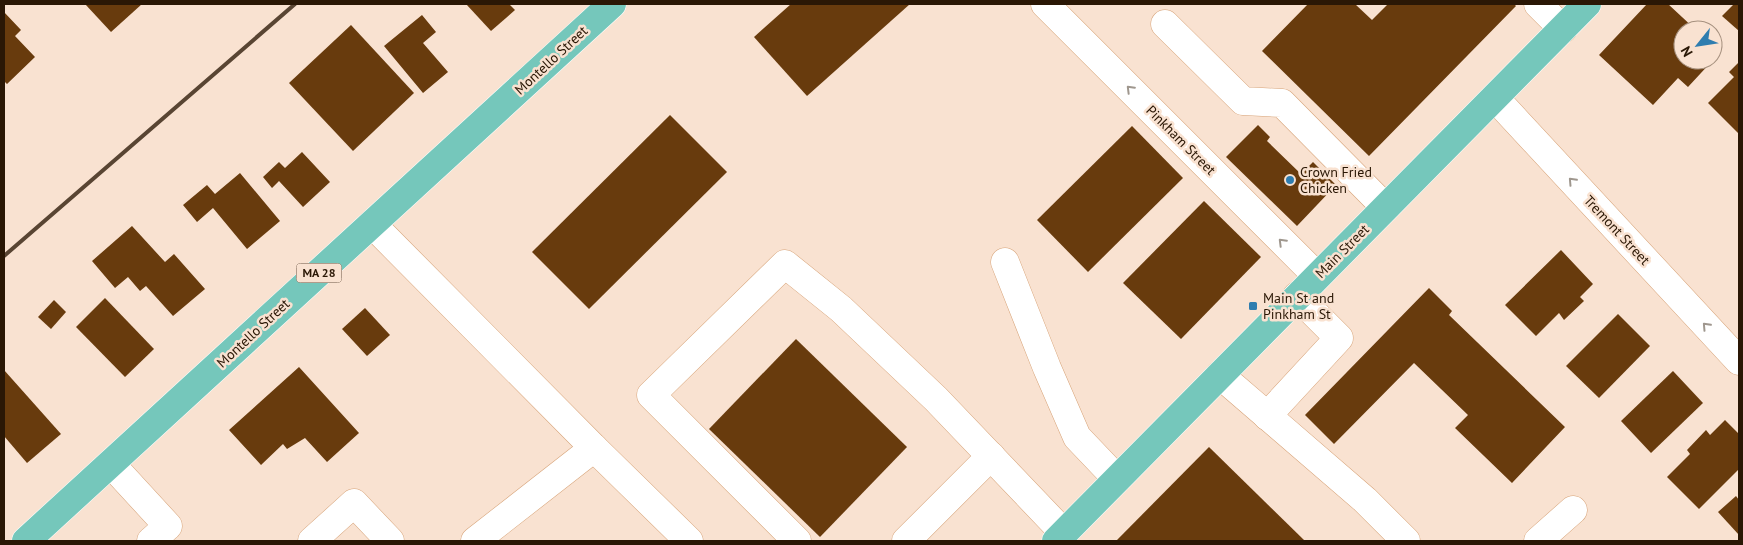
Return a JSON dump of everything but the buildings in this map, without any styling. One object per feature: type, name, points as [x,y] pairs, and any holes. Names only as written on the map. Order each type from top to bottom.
[{"type":"main road","name":"Montello Street","points":[[26,541],[612,4]]},
{"type":"main road","name":"Main Street","points":[[1060,537],[1587,4]]},
{"type":"street","name":"Pinkham Street","points":[[1045,4],[1316,276]]},
{"type":"street","points":[[1538,4],[1563,29]]},
{"type":"street","points":[[1164,24],[1243,101],[1282,103],[1385,208]]},
{"type":"street","name":"Tremont Street","points":[[1495,98],[1739,361]]},
{"type":"street","points":[[372,224],[689,541]]},
{"type":"street","points":[[1005,262],[1054,384],[1078,437],[1117,479]]},
{"type":"street","points":[[797,541],[651,395],[785,264],[848,315],[936,399],[991,456],[1060,537]]},
{"type":"street","points":[[1267,416],[1339,338],[1297,296]]},
{"type":"street","points":[[1220,375],[1365,500],[1406,541]]},
{"type":"street","points":[[475,541],[594,448]]},
{"type":"street","points":[[906,541],[991,456]]},
{"type":"street","points":[[110,464],[168,526],[150,541]]},
{"type":"street","points":[[312,541],[354,503],[390,541]]},
{"type":"street","points":[[1538,541],[1573,510]]},
{"type":"railway","points":[[4,256],[295,4]]},
{"type":"place","name":"Crown Fried Chicken","points":[[1290,180]]},
{"type":"place","name":"Main St and Pinkham St","points":[[1253,306]]}]
